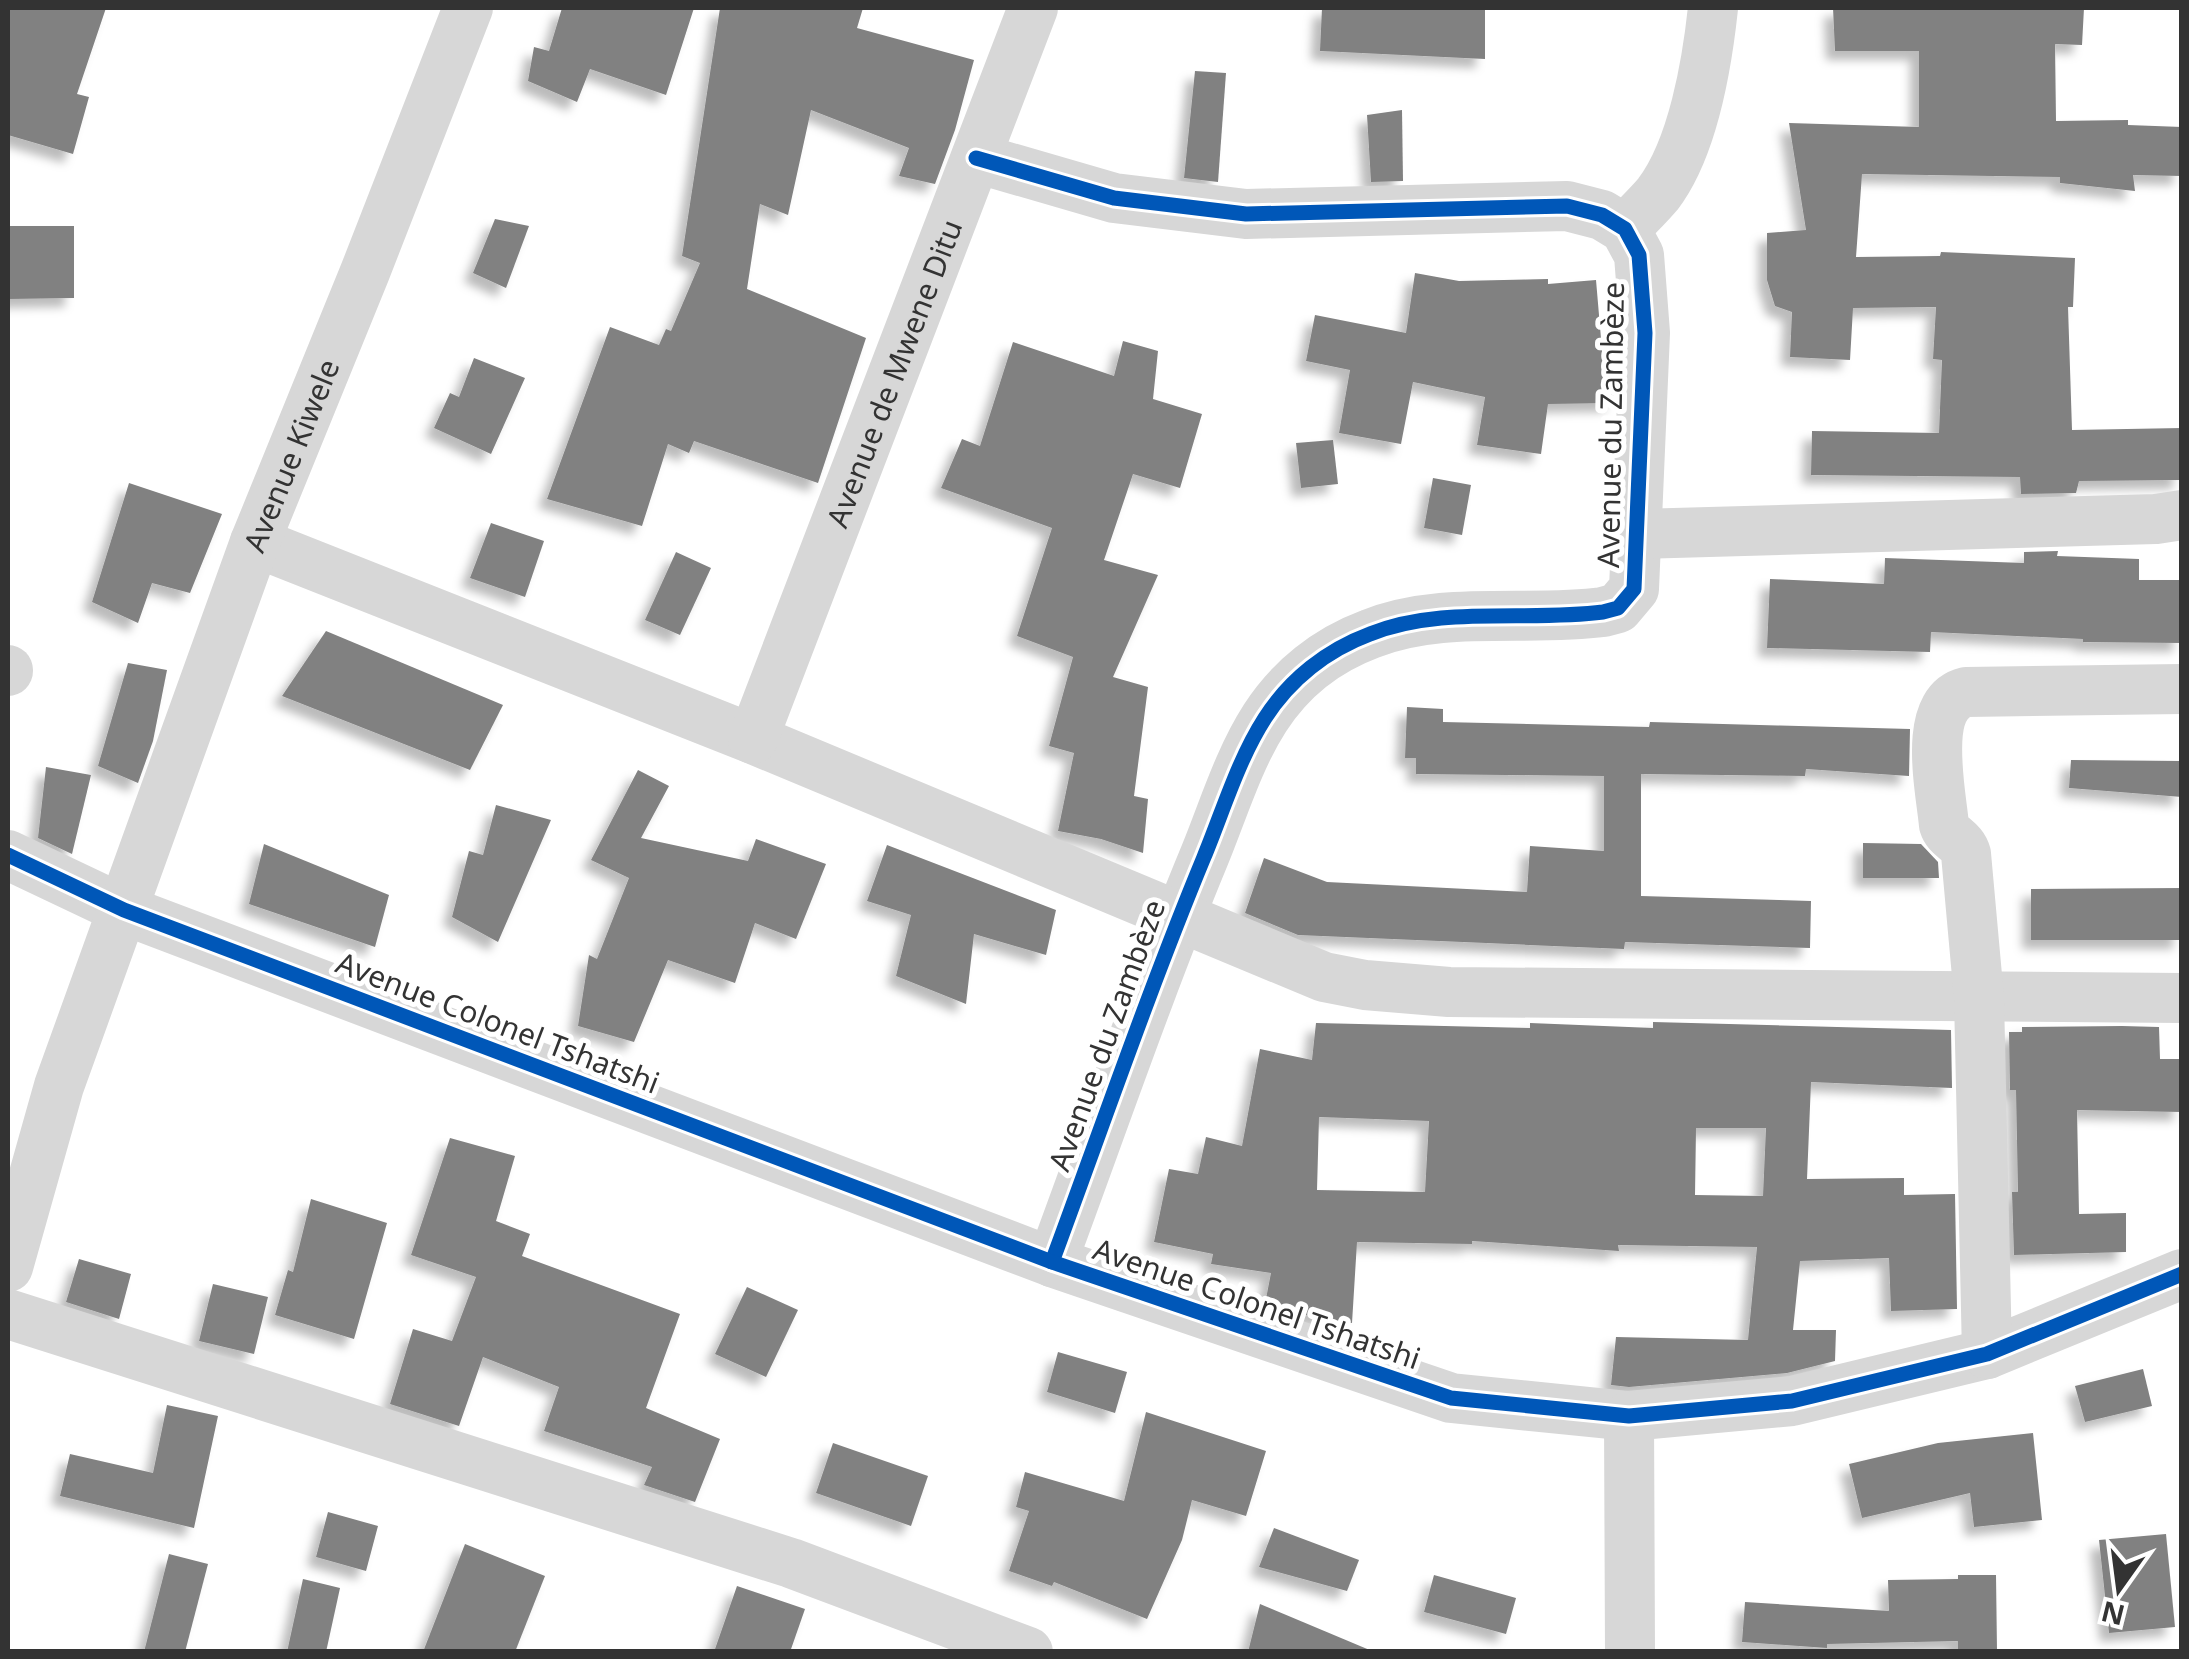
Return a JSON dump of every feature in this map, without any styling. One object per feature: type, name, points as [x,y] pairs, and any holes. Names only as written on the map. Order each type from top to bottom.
[{"type":"street","name":"Avenue Kiwele","points":[[8,1267],[59,1086],[255,542],[366,272],[468,8]]},
{"type":"street","name":"Avenue de Mwene Ditu","points":[[752,739],[1032,8]]},
{"type":"street","points":[[976,158],[1114,198],[1246,214],[1567,206],[1602,215],[1626,229],[1660,192],[1687,135],[1713,8]]},
{"type":"street","name":"Avenue du Zambèze","points":[[1052,1262],[1178,918],[1266,716],[1311,666],[1353,641],[1399,624],[1579,616],[1618,608],[1634,590],[1644,283],[1639,255],[1626,229]]},
{"type":"street","points":[[1638,534],[2136,520],[2182,515]]},
{"type":"street","points":[[255,542],[752,739],[1324,976],[1365,985],[1449,992],[2182,998]]},
{"type":"street","points":[[1986,1354],[1979,998],[1966,854],[1964,846],[1947,833],[1944,825],[1936,738],[1946,704],[1966,692],[2182,688]]},
{"type":"street","name":"Avenue Colonel Tshatshi","points":[[8,855],[124,910],[1052,1262],[1451,1398],[1628,1416],[1792,1402],[1986,1354],[2182,1274]]},
{"type":"street","points":[[8,1314],[791,1563],[1028,1652]]},
{"type":"street","points":[[1628,1416],[1630,1652]]},
{"type":"building","points":[[8,8],[106,8],[77,94],[89,97],[73,154],[8,135]]},
{"type":"building","points":[[562,8],[694,8],[666,95],[590,69],[577,102],[528,81],[534,47],[549,51]]},
{"type":"building","points":[[720,8],[863,8],[857,28],[974,60],[935,184],[899,176],[909,148],[811,110],[788,215],[760,204],[747,289],[866,338],[818,483],[694,441],[689,453],[668,444],[642,526],[547,499],[610,327],[659,345],[666,329],[671,331],[700,263],[682,256]]},
{"type":"building","points":[[1322,8],[1485,8],[1485,59],[1320,51]]},
{"type":"building","points":[[1833,8],[2084,8],[2082,45],[2055,44],[2056,121],[2128,120],[2128,125],[2182,127],[2182,176],[2133,175],[2135,191],[2060,183],[2060,177],[1862,174],[1856,257],[1940,256],[1941,252],[2075,258],[2073,307],[2068,307],[2072,430],[2182,428],[2182,480],[2079,481],[2076,493],[2021,494],[2020,477],[1811,475],[1812,431],[1939,433],[1942,360],[1933,359],[1936,307],[1853,308],[1850,360],[1790,357],[1792,312],[1775,306],[1767,280],[1767,233],[1806,230],[1789,123],[1919,127],[1919,51],[1835,51]]},
{"type":"building","points":[[1195,71],[1226,73],[1218,182],[1184,178]]},
{"type":"building","points":[[1402,110],[1403,181],[1371,182],[1367,115]]},
{"type":"building","points":[[495,219],[529,226],[506,288],[473,273]]},
{"type":"building","points":[[8,226],[74,226],[74,298],[8,299]]},
{"type":"building","points":[[1415,273],[1459,281],[1548,279],[1548,284],[1596,280],[1603,362],[1615,362],[1613,403],[1548,404],[1541,454],[1477,445],[1485,397],[1413,382],[1401,444],[1339,433],[1350,370],[1306,361],[1315,315],[1406,333]]},
{"type":"building","points":[[1123,341],[1158,351],[1153,399],[1202,414],[1180,488],[1133,474],[1104,560],[1158,575],[1113,677],[1148,687],[1134,796],[1148,799],[1143,853],[1101,839],[1058,831],[1074,753],[1049,746],[1073,657],[1017,636],[1052,528],[941,488],[962,439],[980,446],[1013,342],[1114,376]]},
{"type":"building","points":[[474,358],[525,378],[491,454],[434,428],[450,393],[459,397]]},
{"type":"building","points":[[1333,440],[1338,484],[1301,488],[1296,443]]},
{"type":"building","points":[[1433,478],[1471,485],[1462,535],[1424,528]]},
{"type":"building","points":[[129,483],[222,514],[190,593],[152,583],[138,623],[92,602]]},
{"type":"building","points":[[491,523],[544,541],[525,597],[470,578]]},
{"type":"building","points":[[2058,551],[2057,556],[2139,559],[2139,580],[2182,580],[2182,643],[2083,642],[1931,632],[1930,652],[1767,648],[1770,579],[1884,584],[1885,558],[2024,563],[2024,552]]},
{"type":"building","points":[[676,552],[711,568],[680,635],[645,620]]},
{"type":"building","points":[[326,631],[503,705],[470,770],[282,696]]},
{"type":"building","points":[[128,663],[167,670],[153,741],[138,783],[98,766]]},
{"type":"building","points":[[1407,707],[1443,709],[1443,722],[1649,727],[1650,722],[1910,729],[1909,776],[1806,769],[1805,776],[1641,774],[1641,896],[1811,901],[1810,948],[1625,942],[1624,949],[1298,935],[1245,913],[1264,858],[1327,882],[1527,892],[1530,846],[1604,851],[1604,776],[1416,774],[1416,758],[1405,758]]},
{"type":"building","points":[[2071,760],[2182,761],[2182,797],[2069,788]]},
{"type":"building","points":[[46,767],[91,775],[72,854],[38,838]]},
{"type":"building","points":[[638,770],[669,786],[641,838],[748,861],[756,839],[826,864],[796,939],[755,923],[735,983],[668,960],[634,1042],[578,1026],[589,955],[597,959],[629,878],[591,860]]},
{"type":"building","points":[[496,805],[551,820],[498,942],[452,917],[469,851],[483,855]]},
{"type":"building","points":[[1863,843],[1921,844],[1938,862],[1939,878],[1863,878]]},
{"type":"building","points":[[264,844],[389,895],[375,947],[249,904]]},
{"type":"building","points":[[887,845],[1056,910],[1046,955],[974,934],[966,1004],[896,976],[911,915],[867,901]]},
{"type":"building","points":[[2182,888],[2182,940],[2031,940],[2031,889]]},
{"type":"building","points":[[1653,1022],[1951,1030],[1952,1088],[1811,1082],[1807,1179],[1904,1178],[1904,1195],[1955,1194],[1957,1309],[1891,1311],[1889,1258],[1800,1261],[1793,1330],[1836,1330],[1835,1361],[1787,1373],[1629,1387],[1611,1385],[1616,1337],[1748,1340],[1757,1247],[1618,1245],[1619,1251],[1472,1241],[1357,1242],[1352,1323],[1265,1304],[1271,1273],[1211,1264],[1213,1254],[1154,1242],[1169,1169],[1198,1174],[1206,1137],[1242,1146],[1260,1049],[1312,1060],[1316,1023],[1530,1028],[1530,1023],[1653,1028]],"holes":[[[1319,1117],[1429,1121],[1425,1192],[1317,1190]],[[1696,1128],[1766,1128],[1763,1196],[1695,1195]]]},
{"type":"building","points":[[2022,1027],[2159,1027],[2160,1059],[2182,1059],[2182,1112],[2077,1110],[2079,1214],[2126,1213],[2126,1252],[2014,1255],[2012,1192],[2018,1192],[2016,1090],[2010,1090],[2009,1032],[2022,1032]]},
{"type":"building","points":[[450,1138],[515,1156],[496,1221],[530,1234],[522,1256],[680,1314],[646,1408],[720,1439],[695,1502],[644,1485],[652,1467],[544,1431],[559,1387],[483,1357],[459,1426],[390,1404],[413,1329],[452,1341],[476,1277],[411,1255]]},
{"type":"building","points":[[311,1199],[387,1223],[354,1339],[275,1315],[288,1270],[293,1272]]},
{"type":"building","points":[[79,1259],[131,1274],[119,1319],[66,1302]]},
{"type":"building","points":[[213,1284],[268,1297],[254,1354],[199,1341]]},
{"type":"building","points":[[747,1287],[798,1310],[766,1377],[715,1354]]},
{"type":"building","points":[[1058,1352],[1127,1372],[1115,1413],[1047,1392]]},
{"type":"building","points":[[2143,1369],[2152,1406],[2085,1422],[2075,1386]]},
{"type":"building","points":[[167,1405],[218,1416],[194,1528],[60,1496],[70,1454],[153,1473]]},
{"type":"building","points":[[1146,1412],[1266,1451],[1246,1516],[1192,1500],[1182,1540],[1147,1619],[1054,1582],[1052,1586],[1009,1571],[1029,1511],[1016,1507],[1025,1472],[1124,1501]]},
{"type":"building","points":[[2033,1433],[2042,1520],[1974,1527],[1970,1493],[1862,1518],[1849,1464],[1938,1443]]},
{"type":"building","points":[[833,1443],[928,1476],[911,1526],[816,1493]]},
{"type":"building","points":[[328,1512],[378,1526],[366,1571],[316,1557]]},
{"type":"building","points":[[1274,1528],[1359,1560],[1347,1591],[1259,1567]]},
{"type":"building","points":[[2166,1534],[2175,1627],[2109,1633],[2099,1540]]},
{"type":"building","points":[[465,1544],[545,1576],[515,1652],[423,1652]]},
{"type":"building","points":[[169,1554],[208,1564],[185,1652],[144,1652]]},
{"type":"building","points":[[1434,1575],[1516,1598],[1506,1634],[1424,1612]]},
{"type":"building","points":[[1958,1575],[1996,1575],[1997,1651],[1958,1651],[1958,1641],[1827,1644],[1827,1648],[1742,1642],[1745,1602],[1889,1611],[1888,1580],[1958,1579]]},
{"type":"building","points":[[303,1579],[340,1588],[326,1652],[287,1652]]},
{"type":"building","points":[[737,1586],[805,1609],[790,1652],[714,1652]]},
{"type":"building","points":[[1260,1604],[1372,1651],[1372,1652],[1248,1652]]},
{"type":"cycle path","points":[[976,158],[1114,198],[1246,214],[1567,206],[1602,215],[1625,229],[1639,255],[1645,333],[1634,589],[1618,608],[1603,612],[1455,617],[1398,625],[1339,648],[1286,691],[1255,734],[1232,786],[1052,1262]]},
{"type":"cycle path","points":[[8,855],[124,910],[1052,1262],[1451,1398],[1629,1416],[1792,1401],[1987,1354],[2182,1274]]}]
